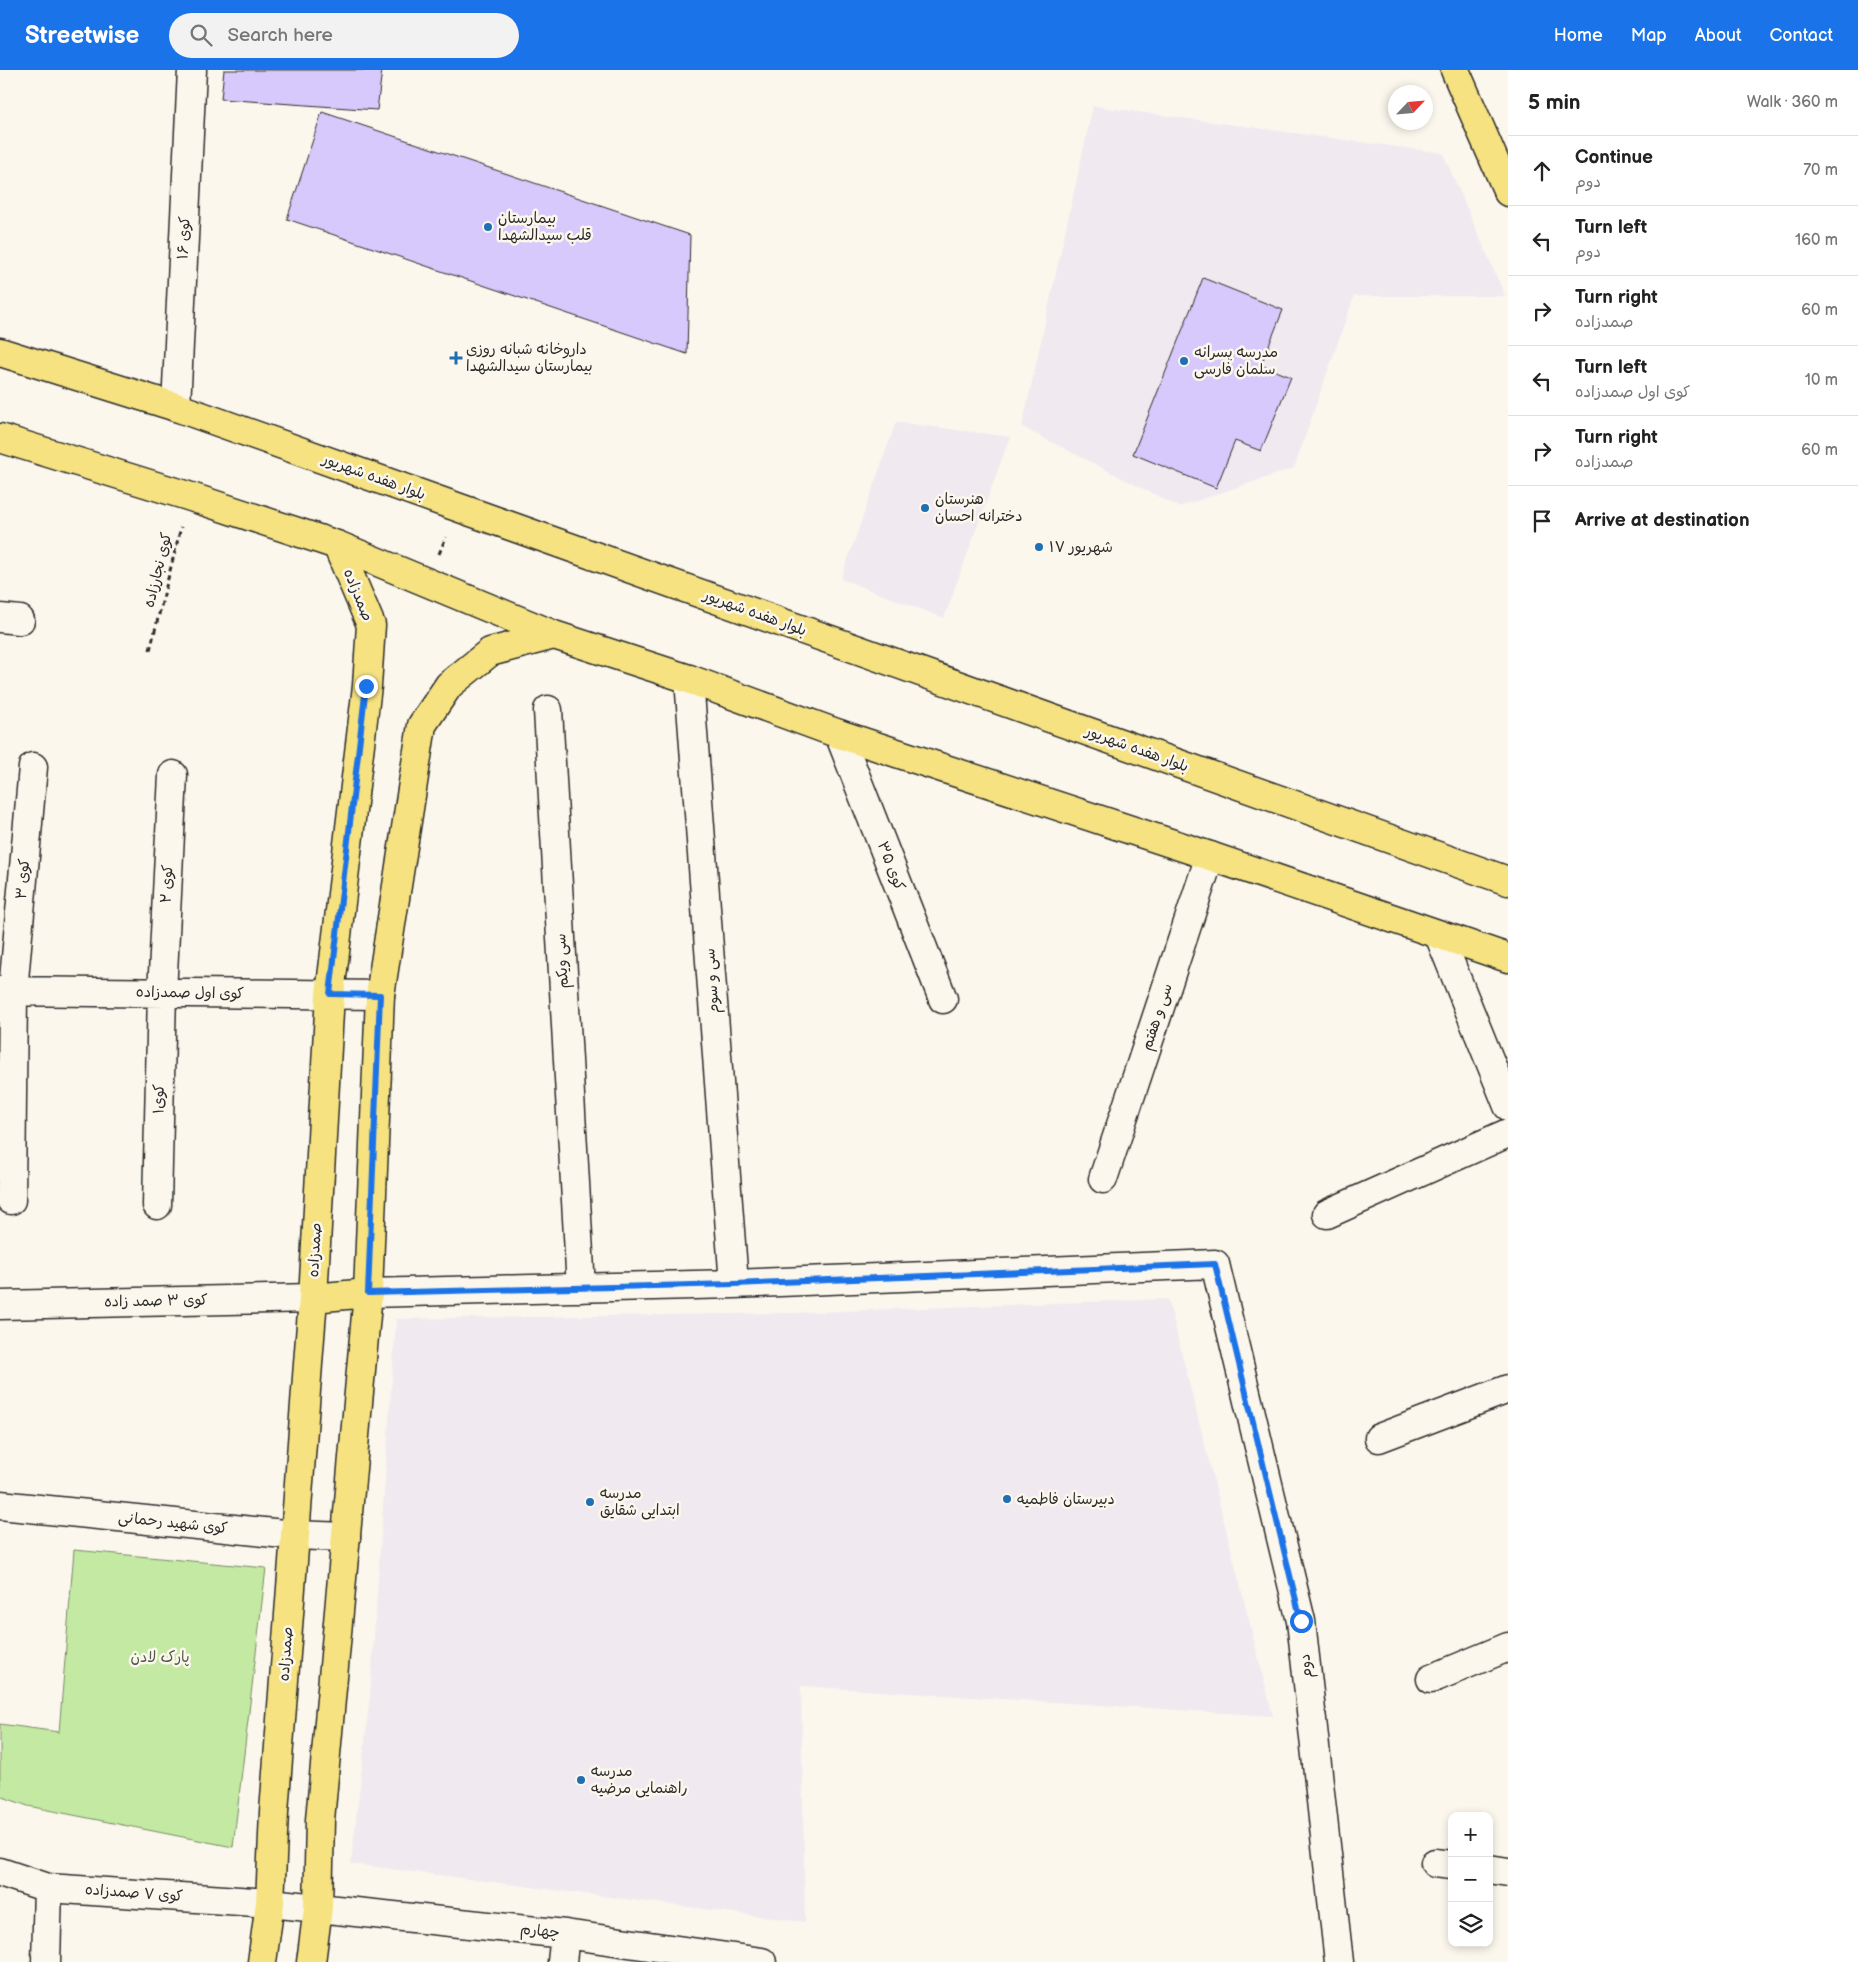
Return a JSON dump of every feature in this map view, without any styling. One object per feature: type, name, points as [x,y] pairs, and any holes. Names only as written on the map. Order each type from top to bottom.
[{"type":"main road","points":[[1455,70],[1508,192]]},
{"type":"main road","name":"بلوار هفده شهریور","points":[[0,352],[176,406],[1508,881]]},
{"type":"main road","points":[[0,438],[188,496],[337,545],[554,635],[689,679],[839,734],[1210,856],[1508,958]]},
{"type":"main road","name":"صمدزاده","points":[[262,1962],[270,1903],[274,1812],[313,1298],[330,994],[366,686],[371,625],[337,545]]},
{"type":"main road","points":[[311,1962],[318,1908],[320,1820],[368,1293],[380,995],[422,725],[449,685],[490,652],[554,635]]},
{"type":"main road","points":[[313,1298],[368,1293]]},
{"type":"street","name":"کوی ۱۶","points":[[176,406],[192,70]]},
{"type":"street","name":"سی و سوم","points":[[689,679],[734,1284]]},
{"type":"street","name":"سی ویکم","points":[[548,710],[581,1288]]},
{"type":"street","name":"کوی ۳۵","points":[[839,734],[943,998]]},
{"type":"street","name":"کوی ۳","points":[[11,1200],[7,991],[33,768]]},
{"type":"street","name":"کوی ۲","points":[[162,993],[173,775]]},
{"type":"street","name":"سی و هفتم","points":[[1103,1179],[1210,856]]},
{"type":"street","points":[[1438,935],[1508,1106]]},
{"type":"street","name":"کوی اول صمدزاده","points":[[7,991],[380,995]]},
{"type":"street","name":"کوی۱","points":[[157,1205],[162,993]]},
{"type":"street","points":[[1327,1214],[1508,1133]]},
{"type":"street","name":"دوم","points":[[368,1293],[734,1284],[1215,1264],[1301,1621],[1339,1962]]},
{"type":"street","name":"کوی ۳ صمد زاده","points":[[0,1305],[313,1298]]},
{"type":"street","points":[[1379,1438],[1508,1389]]},
{"type":"street","name":"کوی شهید رحمانی","points":[[0,1506],[294,1535],[346,1537]]},
{"type":"street","points":[[1431,1679],[1508,1647]]},
{"type":"street","points":[[1493,1870],[1508,1872]]},
{"type":"street","name":"کوی ۷ صمدزاده","points":[[0,1872],[48,1888],[318,1908]]},
{"type":"street","points":[[46,1962],[48,1888]]},
{"type":"street","name":"چهارم","points":[[318,1908],[565,1934],[762,1962]]},
{"type":"street","points":[[562,1962],[565,1934]]},
{"type":"path","name":"کوی نجارزاده","points":[[150,650],[188,496]]},
{"type":"shaded area","name":"مدرسه پسرانه سلمان فارسی","points":[[1093,106],[1443,153],[1505,296],[1354,296],[1294,468],[1179,507],[1022,427]]},
{"type":"shaded area","name":"هنرستان دخترانه احسان","points":[[896,422],[1010,437],[944,618],[841,579]]},
{"type":"shaded area","points":[[1168,1299],[1273,1716],[801,1686],[805,1922],[351,1864],[370,1696],[396,1319],[791,1313]]},
{"type":"green space","name":"پارک لادن","points":[[74,1550],[266,1568],[233,1847],[28,1806],[0,1796],[0,1724],[59,1732]]},
{"type":"building","points":[[224,70],[382,70],[377,110],[221,99]]},
{"type":"building","name":"بیمارستان قلب سیدالشهدا","points":[[322,112],[690,235],[687,354],[287,219]]},
{"type":"building","points":[[1203,278],[1283,310],[1261,365],[1291,377],[1261,451],[1235,441],[1216,488],[1133,454]]},
{"type":"place","name":"بیمارستان قلب سیدالشهدا","points":[[488,227]]},
{"type":"place","name":"داروخانه شبانه روزی بیمارستان سیدالشهدا","points":[[456,358]]},
{"type":"place","name":"مدرسه پسرانه سلمان فارسی","points":[[1184,361]]},
{"type":"place","name":"هنرستان دخترانه احسان","points":[[925,508]]},
{"type":"place","name":"۱۷ شهریور","points":[[1039,547]]},
{"type":"place","name":"دبیرستان فاطمیه","points":[[1007,1499]]},
{"type":"place","name":"مدرسه ابتدایی شقایق","points":[[590,1502]]},
{"type":"place","name":"مدرسه راهنمایی مرضیه","points":[[581,1780]]},
{"type":"route","points":[[366,686],[330,994],[380,995],[368,1293],[734,1284],[1215,1264],[1301,1621]]}]
